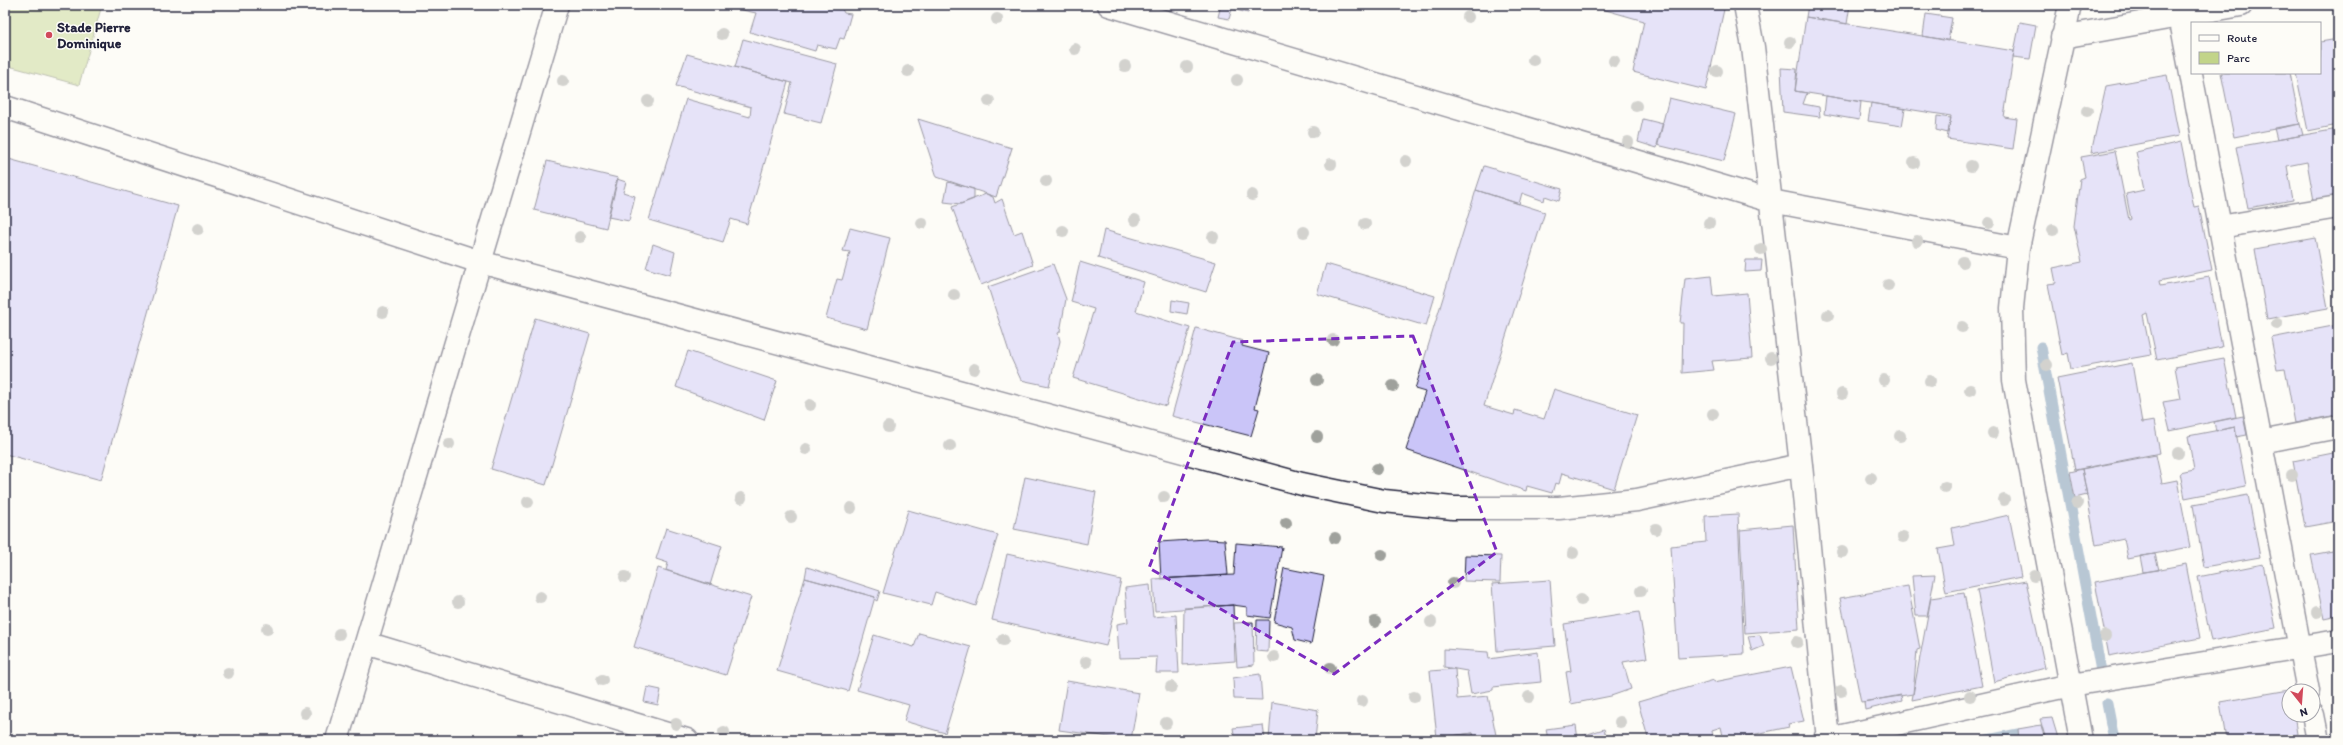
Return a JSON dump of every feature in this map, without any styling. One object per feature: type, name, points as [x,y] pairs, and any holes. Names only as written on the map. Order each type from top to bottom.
[{"type":"street","points":[[337,740],[557,5]]},
{"type":"street","points":[[1109,5],[1771,201],[2018,248]]},
{"type":"street","points":[[1744,5],[1753,47],[1801,465],[1827,739],[2071,685],[2338,641]]},
{"type":"street","points":[[2070,5],[2018,248],[2012,308],[2014,380],[2081,740]]},
{"type":"street","points":[[2062,37],[2241,5]]},
{"type":"street","points":[[2180,16],[2307,683]]},
{"type":"street","points":[[5,107],[480,262],[1302,484],[1384,500],[1453,508],[1559,508],[1637,500],[1801,465]]},
{"type":"street","points":[[2220,227],[2338,207]]},
{"type":"street","points":[[2261,442],[2338,427]]},
{"type":"street","points":[[366,643],[688,740]]},
{"type":"street","points":[[2315,723],[2318,740]]},
{"type":"highlighted area","points":[[1413,336],[1497,552],[1334,674],[1149,568],[1233,342]]},
{"type":"green space","name":"Stade Pierre Dominique","points":[[5,5],[102,5],[79,85],[5,65]]},
{"type":"building","points":[[719,5],[840,5],[844,13],[851,14],[844,39],[840,38],[836,49],[817,45],[815,51],[750,32],[756,13]]},
{"type":"building","points":[[1221,5],[1250,5],[1248,13],[1232,9],[1229,19],[1218,17]]},
{"type":"building","points":[[1588,5],[1725,5],[1706,90],[1633,72],[1644,21]]},
{"type":"building","points":[[1808,5],[1850,5],[1847,24],[1806,17]]},
{"type":"building","points":[[1926,14],[1952,18],[1948,41],[1923,36]]},
{"type":"building","points":[[1806,17],[2014,51],[2004,117],[2017,119],[2013,149],[1947,139],[1951,116],[1795,91]]},
{"type":"building","points":[[2020,22],[2036,25],[2030,59],[2013,57]]},
{"type":"building","points":[[743,39],[837,64],[821,123],[784,114],[792,83],[735,67]]},
{"type":"building","points":[[2338,39],[2338,125],[2308,131],[2296,74],[2321,74],[2321,42]]},
{"type":"building","points":[[687,54],[788,82],[747,224],[731,219],[723,242],[649,220],[686,99],[750,117],[751,107],[676,86]]},
{"type":"building","points":[[1781,68],[1797,69],[1795,91],[1807,93],[1803,104],[1819,107],[1820,117],[1783,112]]},
{"type":"building","points":[[2221,74],[2290,74],[2300,124],[2234,137]]},
{"type":"building","points":[[2167,75],[2179,136],[2091,153],[2106,86]]},
{"type":"building","points":[[1826,96],[1861,102],[1859,120],[1824,114]]},
{"type":"building","points":[[1669,98],[1736,114],[1724,161],[1657,145]]},
{"type":"building","points":[[1871,103],[1905,109],[1902,126],[1868,121]]},
{"type":"building","points":[[1937,116],[1951,118],[1948,133],[1936,130]]},
{"type":"building","points":[[918,119],[1012,148],[996,197],[937,177]]},
{"type":"building","points":[[1643,119],[1663,124],[1657,148],[1638,142]]},
{"type":"building","points":[[2300,124],[2303,135],[2277,140],[2274,128]]},
{"type":"building","points":[[2338,129],[2338,197],[2314,201],[2307,162],[2287,166],[2293,200],[2248,208],[2236,147]]},
{"type":"building","points":[[2181,142],[2194,207],[2199,206],[2212,270],[2159,281],[2160,286],[2209,277],[2222,347],[2157,360],[2147,313],[2143,315],[2151,355],[2071,369],[2068,353],[2062,355],[2048,284],[2056,283],[2053,268],[2082,262],[2074,226],[2080,179],[2085,177],[2081,157],[2115,151],[2129,220],[2131,219],[2126,194],[2144,190],[2136,152]]},
{"type":"building","points":[[5,158],[178,206],[101,480],[5,454]]},
{"type":"building","points":[[547,161],[618,178],[606,228],[534,210]]},
{"type":"building","points":[[1484,166],[1562,189],[1559,201],[1545,196],[1544,201],[1522,193],[1519,204],[1476,190]]},
{"type":"building","points":[[617,179],[626,182],[623,192],[635,196],[629,221],[608,217]]},
{"type":"building","points":[[948,182],[974,189],[974,199],[961,204],[944,202]]},
{"type":"building","points":[[1476,190],[1545,212],[1484,406],[1514,415],[1515,410],[1544,419],[1554,389],[1637,415],[1614,489],[1562,473],[1559,484],[1555,483],[1552,493],[1527,486],[1526,491],[1406,450],[1425,392],[1415,389]]},
{"type":"building","points":[[986,194],[993,197],[995,203],[1002,199],[1014,234],[1022,231],[1033,265],[981,285],[952,207]]},
{"type":"building","points":[[850,228],[890,238],[867,329],[826,318],[837,279],[842,280],[850,252],[843,251]]},
{"type":"building","points":[[1104,230],[1216,262],[1206,292],[1098,258]]},
{"type":"building","points":[[2315,238],[2328,308],[2267,319],[2255,249]]},
{"type":"building","points":[[2338,241],[2338,261],[2335,242]]},
{"type":"building","points":[[653,244],[675,252],[670,275],[646,268]]},
{"type":"building","points":[[1746,260],[1762,260],[1761,271],[1745,272]]},
{"type":"building","points":[[1080,262],[1144,282],[1136,311],[1190,328],[1166,406],[1073,378],[1094,309],[1071,302]]},
{"type":"building","points":[[1053,264],[1066,299],[1060,332],[1058,333],[1060,341],[1049,386],[1021,380],[1011,358],[988,287]]},
{"type":"building","points":[[1326,264],[1435,296],[1426,326],[1317,294]]},
{"type":"building","points":[[1711,276],[1713,296],[1747,293],[1752,358],[1712,361],[1714,370],[1682,373],[1683,323],[1680,323],[1685,279]]},
{"type":"building","points":[[1172,300],[1189,303],[1187,314],[1171,311]]},
{"type":"building","points":[[535,318],[590,334],[546,485],[491,469]]},
{"type":"building","points":[[2338,325],[2338,415],[2295,423],[2285,369],[2277,370],[2271,338]]},
{"type":"building","points":[[1196,328],[1243,341],[1242,346],[1269,353],[1255,408],[1259,409],[1251,436],[1172,416]]},
{"type":"building","points":[[688,351],[777,381],[764,420],[676,387]]},
{"type":"building","points":[[2224,358],[2236,417],[2170,431],[2163,402],[2181,399],[2175,367]]},
{"type":"building","points":[[2132,363],[2142,423],[2154,421],[2160,453],[2075,470],[2057,378]]},
{"type":"building","points":[[2243,416],[2247,435],[2236,437],[2235,427],[2216,431],[2214,422]]},
{"type":"building","points":[[2235,427],[2246,486],[2185,498],[2180,473],[2194,470],[2188,436]]},
{"type":"building","points":[[2338,452],[2338,521],[2305,527],[2293,461]]},
{"type":"building","points":[[2156,455],[2162,483],[2177,480],[2190,547],[2128,559],[2124,539],[2096,545],[2082,469]]},
{"type":"building","points":[[2082,469],[2087,495],[2075,498],[2070,472]]},
{"type":"building","points":[[1025,477],[1096,492],[1087,544],[1014,529]]},
{"type":"building","points":[[2248,495],[2260,557],[2204,567],[2193,505]]},
{"type":"building","points":[[908,510],[998,535],[976,606],[935,592],[931,605],[883,593]]},
{"type":"building","points":[[1738,514],[1744,654],[1678,658],[1671,546],[1706,542],[1705,516]]},
{"type":"building","points":[[2009,515],[2021,577],[1946,592],[1938,549],[1955,546],[1952,528]]},
{"type":"building","points":[[1793,525],[1799,629],[1745,633],[1740,530]]},
{"type":"building","points":[[666,528],[722,546],[710,585],[666,570],[668,563],[656,559]]},
{"type":"building","points":[[1207,539],[1225,540],[1228,575],[1161,579],[1159,542]]},
{"type":"building","points":[[1236,543],[1282,547],[1270,618],[1247,615],[1247,607],[1233,605],[1155,611],[1153,579],[1234,575]]},
{"type":"building","points":[[2338,550],[2338,616],[2324,619],[2311,555]]},
{"type":"building","points":[[1007,554],[1121,580],[1106,646],[992,620]]},
{"type":"building","points":[[2155,554],[2159,570],[2143,572],[2140,556]]},
{"type":"building","points":[[1465,555],[1501,556],[1500,582],[1464,581]]},
{"type":"building","points":[[2186,564],[2200,638],[2109,656],[2095,582]]},
{"type":"building","points":[[2263,564],[2276,628],[2211,641],[2198,577]]},
{"type":"building","points":[[807,567],[880,591],[877,601],[874,599],[875,597],[805,578]]},
{"type":"building","points":[[658,568],[751,597],[726,675],[634,647]]},
{"type":"building","points":[[1284,568],[1324,576],[1311,644],[1295,640],[1292,627],[1274,622]]},
{"type":"building","points":[[1935,575],[1927,616],[1916,616],[1912,576]]},
{"type":"building","points":[[805,578],[875,597],[848,691],[777,671]]},
{"type":"building","points":[[1550,580],[1555,646],[1497,651],[1492,584]]},
{"type":"building","points":[[2026,581],[2045,668],[1994,682],[1977,590]]},
{"type":"building","points":[[1150,585],[1153,617],[1176,615],[1179,673],[1156,673],[1157,657],[1119,658],[1117,624],[1128,622],[1125,588]]},
{"type":"building","points":[[1908,586],[1920,649],[1917,650],[1913,694],[1861,702],[1840,598]]},
{"type":"building","points":[[1964,593],[1982,686],[1912,700],[1931,598]]},
{"type":"building","points":[[1233,605],[1235,661],[1183,665],[1184,608]]},
{"type":"building","points":[[1639,612],[1647,658],[1623,662],[1631,689],[1611,696],[1571,704],[1566,672],[1571,671],[1564,624]]},
{"type":"building","points":[[1257,620],[1269,620],[1268,652],[1256,651]]},
{"type":"building","points":[[1253,622],[1254,665],[1237,667],[1234,623]]},
{"type":"building","points":[[919,633],[971,647],[945,733],[904,721],[909,705],[857,690],[874,635],[914,647]]},
{"type":"building","points":[[1760,635],[1764,646],[1752,651],[1748,636]]},
{"type":"building","points":[[1444,649],[1488,652],[1489,659],[1538,652],[1541,682],[1493,687],[1493,690],[1471,694],[1467,671],[1444,667]]},
{"type":"building","points":[[1791,667],[1804,721],[1788,724],[1789,727],[1728,740],[1724,740],[1721,727],[1712,730],[1714,740],[1639,740],[1648,738],[1638,702],[1714,680],[1714,682]]},
{"type":"building","points":[[1455,669],[1457,699],[1488,696],[1497,740],[1474,740],[1473,733],[1437,738],[1430,671]]},
{"type":"building","points":[[1260,674],[1262,700],[1234,699],[1233,678]]},
{"type":"building","points":[[1067,681],[1139,693],[1131,740],[1059,730]]},
{"type":"building","points":[[647,687],[661,690],[658,705],[644,702]]},
{"type":"building","points":[[2281,691],[2281,723],[2295,723],[2298,740],[2226,740],[2220,702]]},
{"type":"building","points":[[1901,695],[1902,701],[1865,710],[1864,702]]},
{"type":"building","points":[[1272,702],[1318,710],[1315,740],[1269,739]]},
{"type":"building","points":[[2052,718],[2058,738],[2046,740],[2040,719]]},
{"type":"building","points":[[1263,725],[1265,740],[1235,740],[1233,728]]},
{"type":"building","points":[[1576,725],[1578,740],[1548,740],[1546,729]]},
{"type":"building","points":[[2041,725],[2045,740],[2019,740],[2018,729]]},
{"type":"building","points":[[1604,729],[1607,740],[1578,740],[1578,737]]},
{"type":"building","points":[[1473,733],[1474,740],[1432,740],[1437,738]]},
{"type":"waterway","points":[[2041,347],[2101,671]]},
{"type":"waterway","points":[[2107,703],[2114,740]]},
{"type":"waterway","points":[[1988,740],[2018,734]]},
{"type":"place","name":"Stade Pierre Dominique","points":[[49,35]]}]
